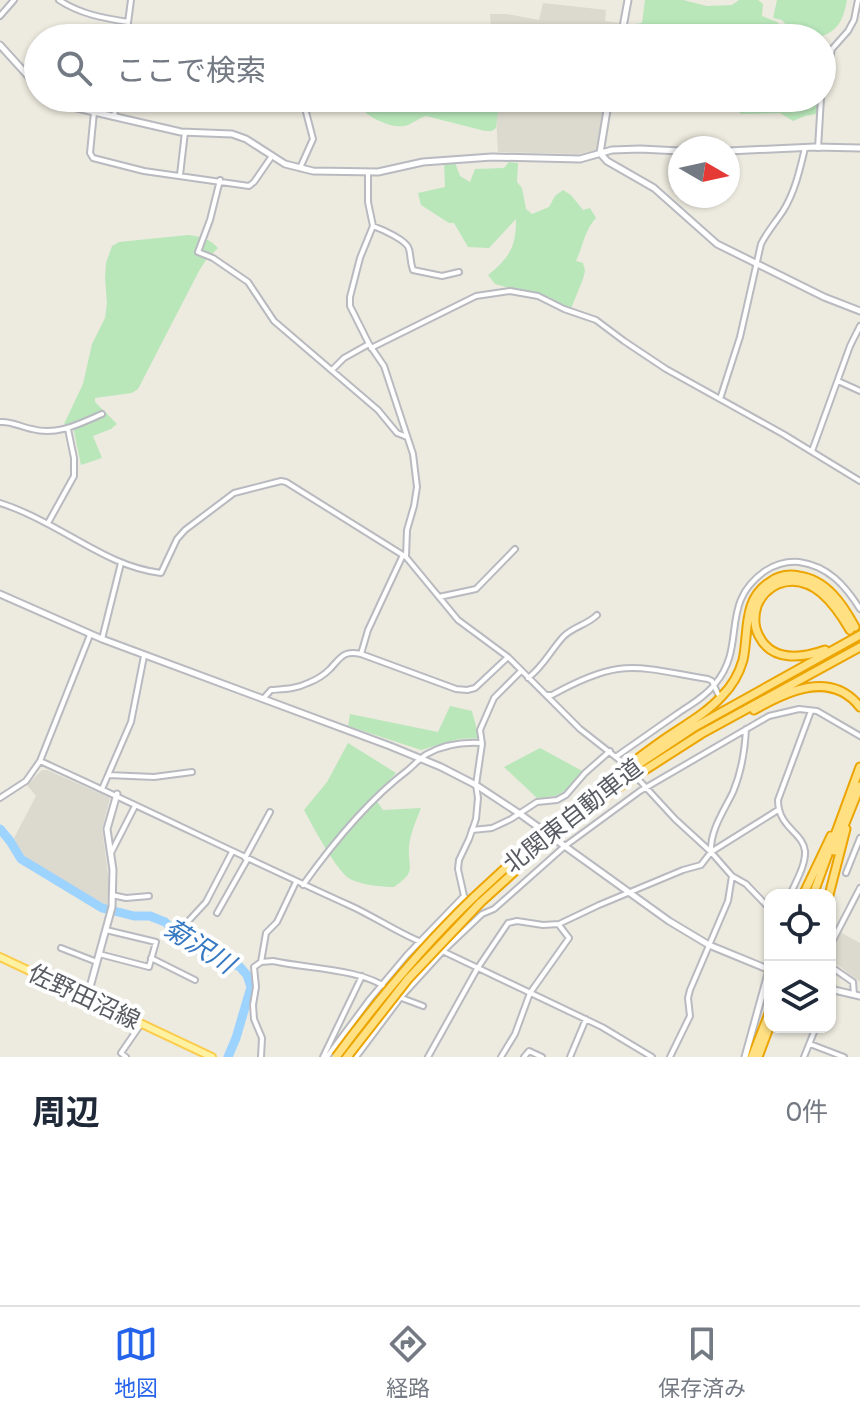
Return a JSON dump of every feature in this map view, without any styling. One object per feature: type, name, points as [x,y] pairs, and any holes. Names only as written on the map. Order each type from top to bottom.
[{"type":"highway","points":[[577,808],[613,776],[708,709],[725,693],[741,668],[750,608],[767,583],[788,575],[814,580],[836,599],[856,631]]},
{"type":"highway","points":[[799,582],[829,599],[856,631],[830,649],[799,657],[783,655],[763,643],[756,627],[756,610],[764,595],[775,586],[799,582]]},
{"type":"highway","name":"北関東自動車道","points":[[347,1057],[408,979],[477,900],[539,837],[693,728],[856,631]]},
{"type":"highway","name":"北関東自動車道","points":[[336,1057],[400,975],[438,933],[563,829],[671,753],[860,647]]},
{"type":"highway","points":[[671,753],[780,696],[801,689],[834,689],[850,696],[860,707]]},
{"type":"highway","points":[[818,889],[856,789],[860,767]]},
{"type":"highway","points":[[806,889],[846,814]]},
{"type":"highway","points":[[831,889],[843,846],[846,814]]},
{"type":"highway","points":[[755,1057],[764,1029]]},
{"type":"highway","points":[[755,1057],[766,1033]]},
{"type":"main road","name":"佐野田沼線","points":[[0,957],[212,1057]]},
{"type":"street","points":[[0,16],[14,0]]},
{"type":"street","points":[[59,0],[91,15],[128,22],[131,0]]},
{"type":"street","points":[[624,24],[628,0]]},
{"type":"street","points":[[836,44],[854,20],[858,0]]},
{"type":"street","points":[[0,45],[24,72]]},
{"type":"street","points":[[272,156],[249,186],[144,171],[93,158],[90,153],[94,112],[185,132],[232,134],[246,139],[285,164],[300,169],[368,172],[423,162],[492,157],[580,159],[612,150],[668,150]]},
{"type":"street","points":[[114,117],[115,112]]},
{"type":"street","points":[[300,169],[313,139],[306,112]]},
{"type":"street","points":[[600,153],[607,112]]},
{"type":"street","points":[[818,148],[820,112]]},
{"type":"street","points":[[180,175],[185,132]]},
{"type":"street","points":[[720,399],[740,337],[761,244],[790,198],[805,148]]},
{"type":"street","points":[[740,151],[860,148]]},
{"type":"street","points":[[600,153],[607,161],[654,188],[714,242],[824,297],[860,311]]},
{"type":"street","points":[[361,654],[368,630],[404,556],[417,487],[413,454],[384,366],[350,306],[360,258],[373,226],[368,202],[368,172]]},
{"type":"street","points":[[220,180],[198,252],[213,258],[248,282],[274,321],[378,410],[397,433],[407,437]]},
{"type":"street","points":[[373,226],[405,242],[413,270],[442,276],[459,272]]},
{"type":"street","points":[[332,370],[344,358],[476,296],[510,291],[538,296],[596,320],[666,369],[860,481]]},
{"type":"street","points":[[812,451],[860,326]]},
{"type":"street","points":[[838,381],[860,391]]},
{"type":"street","points":[[0,422],[10,421],[32,430],[46,431],[68,429],[102,414]]},
{"type":"street","points":[[48,523],[74,476],[68,429]]},
{"type":"street","points":[[0,503],[48,523],[121,563],[161,573],[177,539],[185,530],[234,493],[281,481],[404,556],[458,620],[508,657],[580,729],[622,762]]},
{"type":"street","points":[[439,597],[476,589],[515,549]]},
{"type":"street","points":[[617,756],[714,686],[730,661],[735,618],[742,594],[755,579],[773,566],[790,561],[823,569],[836,578],[860,609]]},
{"type":"street","points":[[102,639],[121,563]]},
{"type":"street","points":[[0,594],[90,635],[421,758],[476,785],[669,921],[709,945],[764,968]]},
{"type":"street","points":[[528,678],[564,635],[597,615]]},
{"type":"street","points":[[0,798],[26,781],[40,761],[90,635]]},
{"type":"street","points":[[263,699],[271,690],[299,687],[318,678],[343,654],[351,652],[456,689],[467,690],[475,688],[508,657]]},
{"type":"street","points":[[102,789],[131,722],[144,656]]},
{"type":"street","points":[[546,695],[619,669],[667,671],[712,681],[718,694]]},
{"type":"street","points":[[482,914],[464,896],[458,869],[476,819],[476,785],[482,744],[480,730],[494,698],[522,671]]},
{"type":"street","points":[[356,1057],[400,999],[482,914],[494,909],[565,846],[646,787],[776,713],[799,709],[822,713],[860,736]]},
{"type":"street","points":[[792,889],[805,853],[802,841],[778,810],[778,800],[811,711]]},
{"type":"street","points":[[733,726],[737,733]]},
{"type":"street","points":[[711,852],[717,822],[735,786],[746,728]]},
{"type":"street","points":[[303,885],[381,791],[421,758],[465,742],[482,744]]},
{"type":"street","points":[[472,830],[492,828],[537,802],[557,800],[566,795],[610,751]]},
{"type":"street","points":[[40,761],[117,794],[135,806],[586,1019],[652,1057]]},
{"type":"street","points":[[108,775],[154,777],[192,772]]},
{"type":"street","points":[[640,781],[732,876],[746,884],[764,903]]},
{"type":"street","points":[[87,998],[112,907],[113,870],[107,829],[117,794]]},
{"type":"street","points":[[109,856],[135,806]]},
{"type":"street","points":[[436,1057],[429,1056],[477,969],[508,923],[559,924],[629,892],[701,865],[711,852],[778,810]]},
{"type":"street","points":[[217,913],[270,812]]},
{"type":"street","points":[[846,873],[860,838]]},
{"type":"street","points":[[182,928],[206,902],[232,852]]},
{"type":"street","points":[[670,1057],[690,1016],[690,990],[728,901],[732,876]]},
{"type":"street","points":[[261,962],[266,933],[277,922],[296,882]]},
{"type":"street","points":[[836,934],[860,888]]},
{"type":"street","points":[[112,895],[126,898],[149,896]]},
{"type":"street","points":[[325,1057],[382,984],[464,896]]},
{"type":"street","points":[[501,1057],[515,1034],[530,993],[569,938],[559,924]]},
{"type":"street","points":[[99,954],[149,967],[156,942],[106,930]]},
{"type":"street","points":[[61,948],[97,962]]},
{"type":"street","points":[[151,958],[195,980]]},
{"type":"street","points":[[261,1057],[262,1038],[254,1019],[253,1005],[256,987],[254,967],[261,962],[273,961],[362,976],[382,984],[400,999],[423,1006]]},
{"type":"street","points":[[836,970],[853,982],[857,995],[836,990]]},
{"type":"street","points":[[325,1057],[362,976]]},
{"type":"street","points":[[745,1057],[764,991]]},
{"type":"street","points":[[570,1057],[586,1019]]},
{"type":"street","points":[[126,1057],[121,1053],[141,1024]]},
{"type":"street","points":[[348,1029],[366,1043]]},
{"type":"street","points":[[804,1057],[814,1033]]},
{"type":"street","points":[[810,1044],[844,1057]]},
{"type":"street","points":[[524,1057],[529,1051],[542,1057]]},
{"type":"shaded area","points":[[543,3],[606,10],[605,21],[619,23],[491,24],[490,14],[539,20]]},
{"type":"shaded area","points":[[496,112],[604,112],[597,150],[579,154],[498,152]]},
{"type":"shaded area","points":[[42,770],[110,798],[102,829],[109,882],[107,906],[35,865],[13,840],[36,796],[27,785]]},
{"type":"shaded area","points":[[840,932],[860,943],[860,982],[836,964],[836,938]]},
{"type":"green space","points":[[645,0],[683,0],[707,6],[758,0],[763,4],[762,16],[779,24],[636,24],[642,23]]},
{"type":"green space","points":[[777,0],[847,0],[836,27],[836,24],[785,24],[773,18]]},
{"type":"green space","points":[[365,112],[498,112],[496,128],[492,131],[426,116],[403,126],[379,121]]},
{"type":"green space","points":[[739,112],[816,112],[793,121],[780,113]]},
{"type":"green space","points":[[454,160],[460,176],[470,182],[475,169],[504,168],[509,162],[518,163],[517,182],[522,188],[526,209],[532,214],[549,207],[563,190],[583,210],[590,208],[596,218],[576,261],[583,263],[585,271],[570,311],[538,296],[495,284],[488,275],[510,251],[516,219],[489,248],[468,247],[454,223],[421,205],[418,193],[445,187],[444,161]]},
{"type":"green space","points":[[188,235],[204,238],[218,248],[199,271],[138,389],[132,393],[95,398],[95,402],[117,424],[93,436],[102,458],[81,465],[73,427],[64,424],[83,384],[92,344],[105,318],[106,263],[112,246],[119,242]]},
{"type":"green space","points":[[450,706],[472,711],[479,738],[459,739],[421,750],[348,726],[350,714],[438,732]]},
{"type":"green space","points":[[348,743],[396,773],[374,797],[383,810],[421,808],[410,842],[409,873],[394,887],[360,883],[345,875],[325,848],[304,810],[327,782]]},
{"type":"green space","points":[[540,748],[586,773],[586,778],[556,796],[537,798],[504,767]]},
{"type":"waterway","name":"菊沢川","points":[[0,829],[21,859],[102,908],[134,916],[150,916],[165,922],[207,956],[239,966],[247,975],[251,987],[228,1057]]}]
